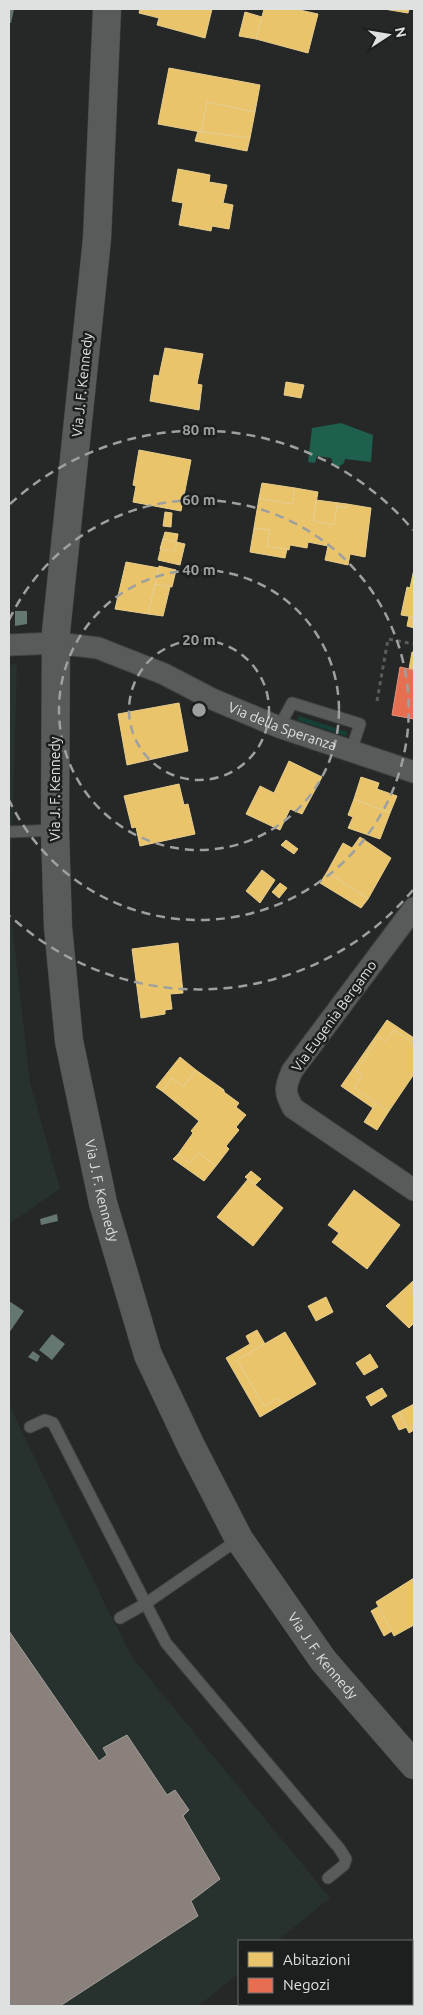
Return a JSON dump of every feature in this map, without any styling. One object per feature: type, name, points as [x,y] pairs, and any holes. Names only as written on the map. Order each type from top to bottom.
[{"type":"street","name":"Via J. F. Kennedy","points":[[108,9],[97,239],[56,632],[54,830],[58,927],[69,1040],[103,1203],[148,1355],[191,1446],[239,1539],[323,1660],[414,1765]]},
{"type":"street","name":"Via della Speranza","points":[[9,645],[56,643],[98,648],[164,674],[212,699],[279,727],[414,772]]},
{"type":"street","name":"Via Eugenia Bergamo","points":[[414,908],[292,1071],[285,1087],[293,1108],[414,1190]]},
{"type":"lane","points":[[279,727],[292,703],[360,724],[351,751]]},
{"type":"lane","points":[[9,832],[54,830]]},
{"type":"lane","points":[[30,1427],[45,1420],[53,1423],[166,1643],[340,1848],[346,1859],[344,1865],[328,1878]]},
{"type":"lane","points":[[120,1618],[145,1604],[239,1539]]},
{"type":"path","points":[[377,701],[388,638],[414,644]]},
{"type":"shaded area","points":[[341,423],[373,435],[371,462],[345,459],[344,463],[338,467],[334,466],[331,458],[317,456],[315,463],[308,462],[312,428]]},
{"type":"shaded area","points":[[17,664],[10,907],[30,1082],[60,1189],[9,1224],[9,665]]},
{"type":"shaded area","points":[[299,716],[347,732],[346,736],[297,720]]},
{"type":"shaded area","points":[[9,1401],[15,1417],[132,1657],[330,1898],[278,1940],[238,1940],[238,1974],[198,2006],[9,2006]]},
{"type":"building: Abitazioni","points":[[140,9],[212,9],[205,38],[157,25],[159,18],[139,13]]},
{"type":"building: Abitazioni","points":[[264,9],[295,9],[318,14],[308,53],[256,39]]},
{"type":"building: Abitazioni","points":[[384,9],[409,9],[408,13]]},
{"type":"building: Abitazioni","points":[[245,12],[262,17],[256,39],[239,36]]},
{"type":"building: Abitazioni","points":[[169,68],[260,85],[255,112],[207,102],[201,132],[158,124]]},
{"type":"building: Abitazioni","points":[[207,102],[255,112],[250,138],[201,132]]},
{"type":"building: Abitazioni","points":[[198,131],[250,138],[247,151],[195,141]]},
{"type":"building: Abitazioni","points":[[178,169],[210,175],[209,182],[227,185],[223,203],[233,205],[229,229],[212,226],[211,231],[179,225],[183,203],[172,201]]},
{"type":"building: Abitazioni","points":[[165,348],[203,354],[197,384],[202,385],[199,410],[150,401],[154,375],[159,376]]},
{"type":"building: Abitazioni","points":[[286,382],[304,385],[301,398],[284,395]]},
{"type":"building: Abitazioni","points":[[139,450],[191,460],[181,511],[133,502],[136,486],[133,485]]},
{"type":"building: Abitazioni","points":[[262,483],[295,488],[292,504],[259,498]]},
{"type":"building: Abitazioni","points":[[295,488],[318,492],[313,521],[334,525],[337,506],[347,508],[347,504],[371,508],[365,557],[350,554],[348,565],[325,560],[328,546],[308,542],[307,548],[290,545],[289,550],[267,546],[270,530],[254,528],[259,498],[292,504]]},
{"type":"building: Abitazioni","points":[[316,500],[347,504],[347,508],[337,506],[334,525],[313,521]]},
{"type":"building: Abitazioni","points":[[165,512],[172,513],[171,527],[163,526]]},
{"type":"building: Abitazioni","points":[[254,528],[270,530],[267,546],[287,549],[285,558],[250,552]]},
{"type":"building: Abitazioni","points":[[165,532],[178,534],[175,551],[160,549]]},
{"type":"building: Abitazioni","points":[[163,539],[185,544],[180,565],[158,560]]},
{"type":"building: Abitazioni","points":[[126,562],[159,568],[148,614],[115,609]]},
{"type":"building: Abitazioni","points":[[159,566],[176,570],[172,587],[155,584]]},
{"type":"building: Abitazioni","points":[[414,569],[414,617],[401,615],[407,587],[410,588]]},
{"type":"building: Abitazioni","points":[[155,584],[170,587],[163,616],[148,614]]},
{"type":"building: Abitazioni","points":[[409,616],[414,617],[414,628],[407,626]]},
{"type":"building: Abitazioni","points":[[412,652],[414,652],[414,670],[409,669]]},
{"type":"building: Abitazioni","points":[[179,703],[188,751],[127,765],[118,714]]},
{"type":"building: Abitazioni","points":[[289,761],[322,777],[302,814],[290,809],[280,830],[246,814],[260,786],[274,793]]},
{"type":"building: Abitazioni","points":[[361,777],[379,783],[377,789],[397,796],[390,813],[354,799]]},
{"type":"building: Abitazioni","points":[[179,784],[184,805],[188,804],[195,834],[140,846],[136,827],[132,828],[124,796]]},
{"type":"building: Abitazioni","points":[[354,799],[390,813],[380,839],[348,828],[353,817],[348,815]]},
{"type":"building: Abitazioni","points":[[360,837],[391,858],[368,899],[327,872],[343,843],[352,848]]},
{"type":"building: Abitazioni","points":[[286,840],[298,849],[294,854],[281,845]]},
{"type":"building: Abitazioni","points":[[262,870],[275,880],[260,903],[246,891]]},
{"type":"building: Abitazioni","points":[[327,872],[368,899],[361,908],[320,883]]},
{"type":"building: Abitazioni","points":[[280,883],[287,888],[279,898],[272,892]]},
{"type":"building: Abitazioni","points":[[178,943],[183,993],[170,994],[172,1009],[165,1010],[165,1014],[141,1018],[132,949]]},
{"type":"building: Abitazioni","points":[[387,1020],[414,1038],[412,1042],[394,1030],[386,1041],[379,1037],[356,1071],[363,1075],[354,1088],[376,1103],[373,1108],[341,1086]]},
{"type":"building: Abitazioni","points":[[394,1030],[414,1043],[414,1074],[389,1111],[354,1088],[363,1075],[356,1071],[379,1037],[386,1041]]},
{"type":"building: Abitazioni","points":[[180,1057],[196,1070],[183,1087],[172,1078],[162,1091],[156,1087]]},
{"type":"building: Abitazioni","points":[[196,1070],[239,1103],[236,1107],[246,1115],[236,1127],[239,1130],[226,1146],[229,1149],[216,1166],[199,1153],[190,1163],[178,1154],[199,1121],[162,1091],[172,1078],[183,1087]]},
{"type":"building: Abitazioni","points":[[376,1103],[389,1111],[377,1130],[364,1122]]},
{"type":"building: Abitazioni","points":[[199,1153],[216,1166],[204,1181],[173,1159],[178,1154],[190,1163]]},
{"type":"building: Abitazioni","points":[[251,1171],[261,1179],[255,1185],[245,1177]]},
{"type":"building: Abitazioni","points":[[248,1179],[283,1208],[253,1246],[217,1217]]},
{"type":"building: Abitazioni","points":[[354,1190],[400,1225],[367,1269],[332,1242],[339,1233],[328,1225]]},
{"type":"building: Abitazioni","points":[[413,1281],[414,1323],[409,1328],[386,1306]]},
{"type":"building: Abitazioni","points":[[326,1297],[333,1312],[316,1321],[308,1306]]},
{"type":"building: Abitazioni","points":[[257,1330],[265,1344],[237,1360],[264,1406],[278,1398],[282,1404],[260,1417],[226,1358],[250,1344],[246,1336]]},
{"type":"building: Abitazioni","points":[[285,1332],[316,1384],[282,1404],[278,1398],[264,1406],[237,1360]]},
{"type":"building: Abitazioni","points":[[370,1354],[378,1367],[364,1375],[356,1363]]},
{"type":"building: Abitazioni","points":[[382,1388],[387,1396],[371,1406],[366,1397]]},
{"type":"building: Abitazioni","points":[[414,1404],[414,1430],[409,1433],[399,1412]]},
{"type":"building: Abitazioni","points":[[399,1412],[407,1427],[399,1430],[392,1416]]},
{"type":"building: Abitazioni","points":[[414,1578],[414,1625],[394,1636],[376,1602]]},
{"type":"building: Abitazioni","points":[[378,1607],[392,1631],[384,1636],[371,1611]]},
{"type":"building: Negozi","points":[[400,667],[414,670],[414,719],[392,715]]},
{"type":"building: Industria","points":[[9,1631],[99,1761],[107,1755],[103,1748],[127,1735],[167,1795],[175,1790],[189,1810],[183,1816],[220,1879],[191,1901],[198,1916],[60,2006],[9,2006]]},
{"type":"building: Altro","points":[[9,9],[14,9],[11,23],[9,23]]},
{"type":"building: Altro","points":[[15,611],[27,611],[27,624],[15,626]]},
{"type":"building: Altro","points":[[57,1214],[58,1221],[41,1225],[40,1219]]},
{"type":"building: Altro","points":[[9,1301],[24,1311],[9,1333]]},
{"type":"building: Altro","points":[[52,1334],[65,1344],[52,1360],[39,1350]]},
{"type":"building: Altro","points":[[33,1351],[40,1356],[37,1362],[28,1357]]}]
